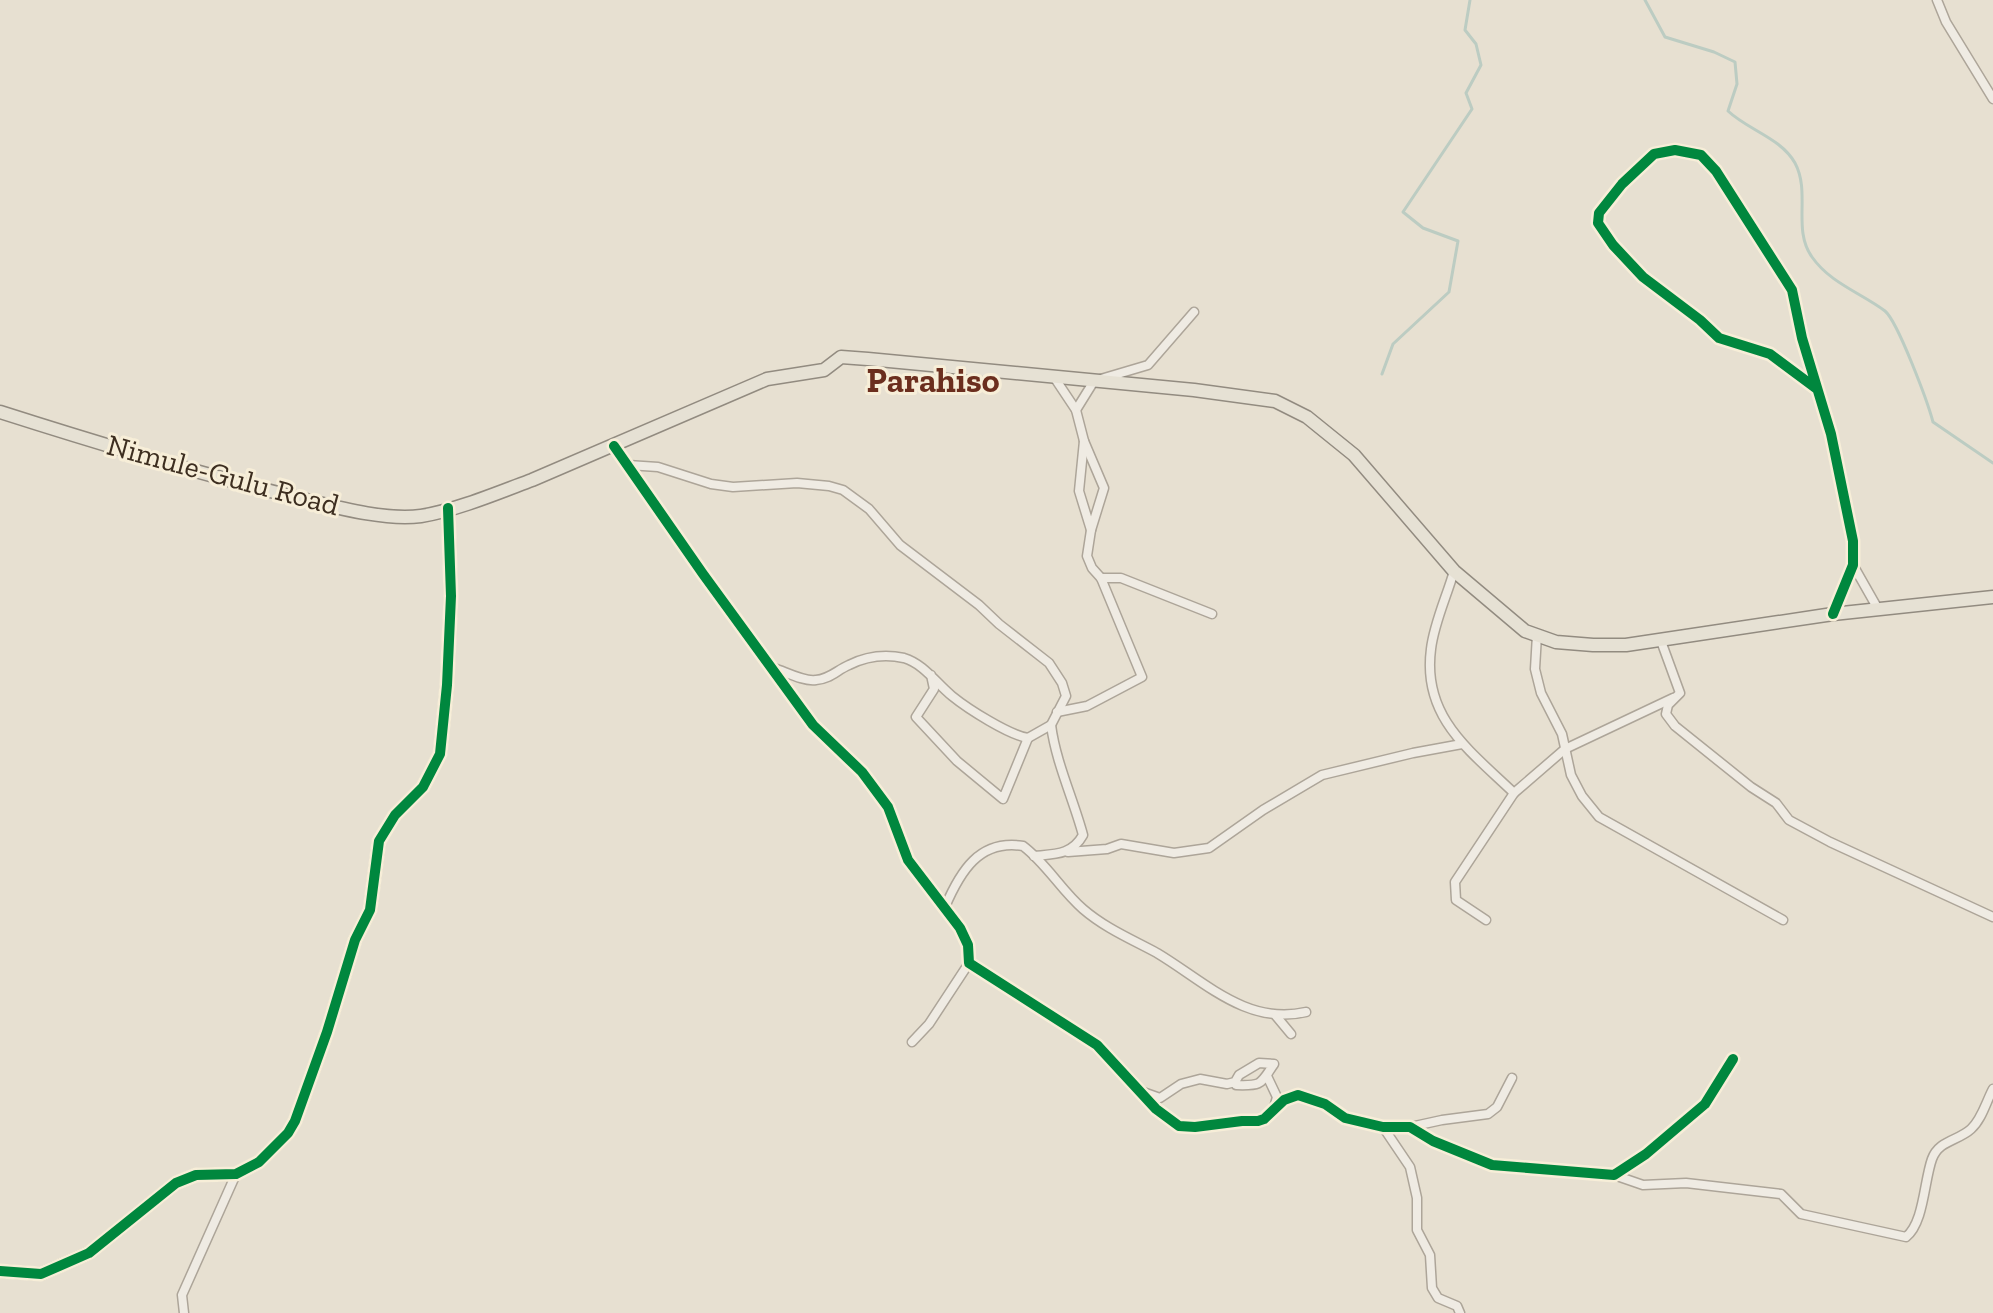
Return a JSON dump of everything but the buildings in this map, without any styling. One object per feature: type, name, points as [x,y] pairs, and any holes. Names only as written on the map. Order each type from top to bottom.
[{"type":"main road","name":"Nimule-Gulu Road","points":[[0,412],[248,485],[335,507],[385,515],[421,516],[494,495],[767,379],[824,370],[841,357],[1275,401],[1293,408],[1354,455],[1454,571],[1525,631],[1537,635]]},
{"type":"main road","points":[[1537,635],[1556,642],[1593,645],[1661,641],[1833,614],[1993,597]]},
{"type":"street","points":[[1937,0],[1946,22],[1993,99]]},
{"type":"street","points":[[1817,389],[1770,354],[1719,338],[1643,277],[1613,245],[1598,223],[1599,213],[1622,184],[1654,154],[1675,150],[1701,155],[1716,171],[1792,290],[1802,338],[1831,434],[1853,541],[1853,565],[1833,614]]},
{"type":"street","points":[[1076,410],[1094,381],[1148,365],[1194,312]]},
{"type":"street","points":[[1054,377],[1076,410],[1084,441],[1104,488],[1091,530],[1087,556],[1101,578],[1142,677],[1087,706],[1057,712]]},
{"type":"street","points":[[1084,441],[1079,491],[1091,530]]},
{"type":"street","points":[[614,446],[813,725],[862,772],[888,807],[908,860],[960,928],[968,945],[969,963],[929,1024],[912,1042]]},
{"type":"street","points":[[628,465],[658,467],[711,484],[733,487],[797,483],[829,486],[856,497],[900,545],[1049,663],[1066,696],[1051,725],[1054,748],[1083,835],[1078,845],[1068,852]]},
{"type":"street","points":[[0,1271],[41,1274],[58,1268],[89,1253],[176,1183],[196,1175],[236,1174],[259,1162],[288,1133],[327,1032],[355,940],[370,910],[379,841],[395,815],[423,787],[440,754],[451,596],[448,508]]},
{"type":"street","points":[[1853,565],[1878,609]]},
{"type":"street","points":[[1454,571],[1431,648],[1432,690],[1440,714],[1462,744],[1514,793]]},
{"type":"street","points":[[1101,578],[1121,578],[1212,614]]},
{"type":"street","points":[[1537,635],[1535,669],[1541,693],[1562,734],[1571,775],[1582,796],[1599,817],[1783,920]]},
{"type":"street","points":[[1486,920],[1456,900],[1455,882],[1514,793],[1565,749],[1680,693],[1661,641]]},
{"type":"street","points":[[774,667],[813,681],[881,655],[907,659],[931,675],[953,697],[1016,736],[1028,738]]},
{"type":"street","points":[[931,675],[934,689],[916,717],[957,761],[1003,799],[1028,738],[1051,725]]},
{"type":"street","points":[[1673,698],[1666,714],[1675,726],[1751,787],[1776,803],[1789,820],[1844,849],[1993,917]]},
{"type":"street","points":[[1034,856],[1107,849],[1121,844],[1174,853],[1209,848],[1263,810],[1322,775],[1462,744]]},
{"type":"street","points":[[945,907],[966,866],[998,846],[1023,846],[1061,888],[1116,933],[1156,953],[1234,1004],[1276,1016],[1306,1012]]},
{"type":"street","points":[[969,963],[1097,1045],[1156,1109],[1179,1126],[1258,1121],[1284,1100],[1298,1095],[1325,1104],[1345,1118],[1383,1127],[1410,1127],[1488,1114],[1497,1107],[1512,1078]]},
{"type":"street","points":[[1276,1016],[1291,1034]]},
{"type":"street","points":[[1614,1175],[1646,1154],[1705,1104],[1733,1059]]},
{"type":"street","points":[[1139,1090],[1160,1098],[1181,1084],[1200,1079],[1219,1084],[1261,1083],[1274,1064],[1259,1063],[1239,1075],[1235,1082]]},
{"type":"street","points":[[1267,1076],[1277,1097],[1274,1108]]},
{"type":"street","points":[[1410,1127],[1433,1141],[1492,1165],[1614,1175],[1643,1185],[1686,1183],[1781,1194],[1801,1214],[1906,1237],[1918,1219],[1933,1156],[1941,1145],[1971,1129],[1993,1089]]},
{"type":"street","points":[[1383,1127],[1410,1167],[1417,1198],[1417,1230],[1430,1255],[1432,1288],[1438,1298],[1457,1306],[1460,1313]]},
{"type":"street","points":[[184,1313],[182,1295],[236,1174]]},
{"type":"waterway","points":[[1382,374],[1393,344],[1449,292],[1458,241],[1423,228],[1403,212],[1472,109],[1466,93],[1481,65],[1476,44],[1465,30],[1470,0]]},
{"type":"waterway","points":[[1645,0],[1665,37],[1735,62],[1737,84],[1728,111],[1781,147],[1795,163],[1802,186],[1803,235],[1812,257],[1837,281],[1885,311],[1905,346],[1933,422],[1993,463]]},
{"type":"cycle path","points":[[1817,389],[1770,354],[1719,338],[1643,277],[1613,245],[1598,223],[1599,213],[1622,184],[1654,154],[1675,150],[1701,155],[1716,171],[1792,290],[1802,338],[1831,434],[1853,541],[1853,565],[1833,614]]},
{"type":"cycle path","points":[[614,446],[813,725],[862,772],[888,807],[908,860],[960,928],[968,945],[969,963],[1097,1045],[1156,1109],[1179,1126],[1258,1121],[1284,1100],[1298,1095],[1325,1104],[1345,1118],[1383,1127],[1410,1127],[1433,1141],[1492,1165],[1614,1175],[1646,1154],[1705,1104],[1733,1059]]},
{"type":"cycle path","points":[[0,1271],[41,1274],[89,1253],[176,1183],[196,1175],[236,1174],[259,1162],[288,1133],[327,1032],[355,940],[370,910],[379,841],[395,815],[423,787],[440,754],[451,596],[448,508]]},
{"type":"district","name":"Parahiso","points":[[933,380]]}]
